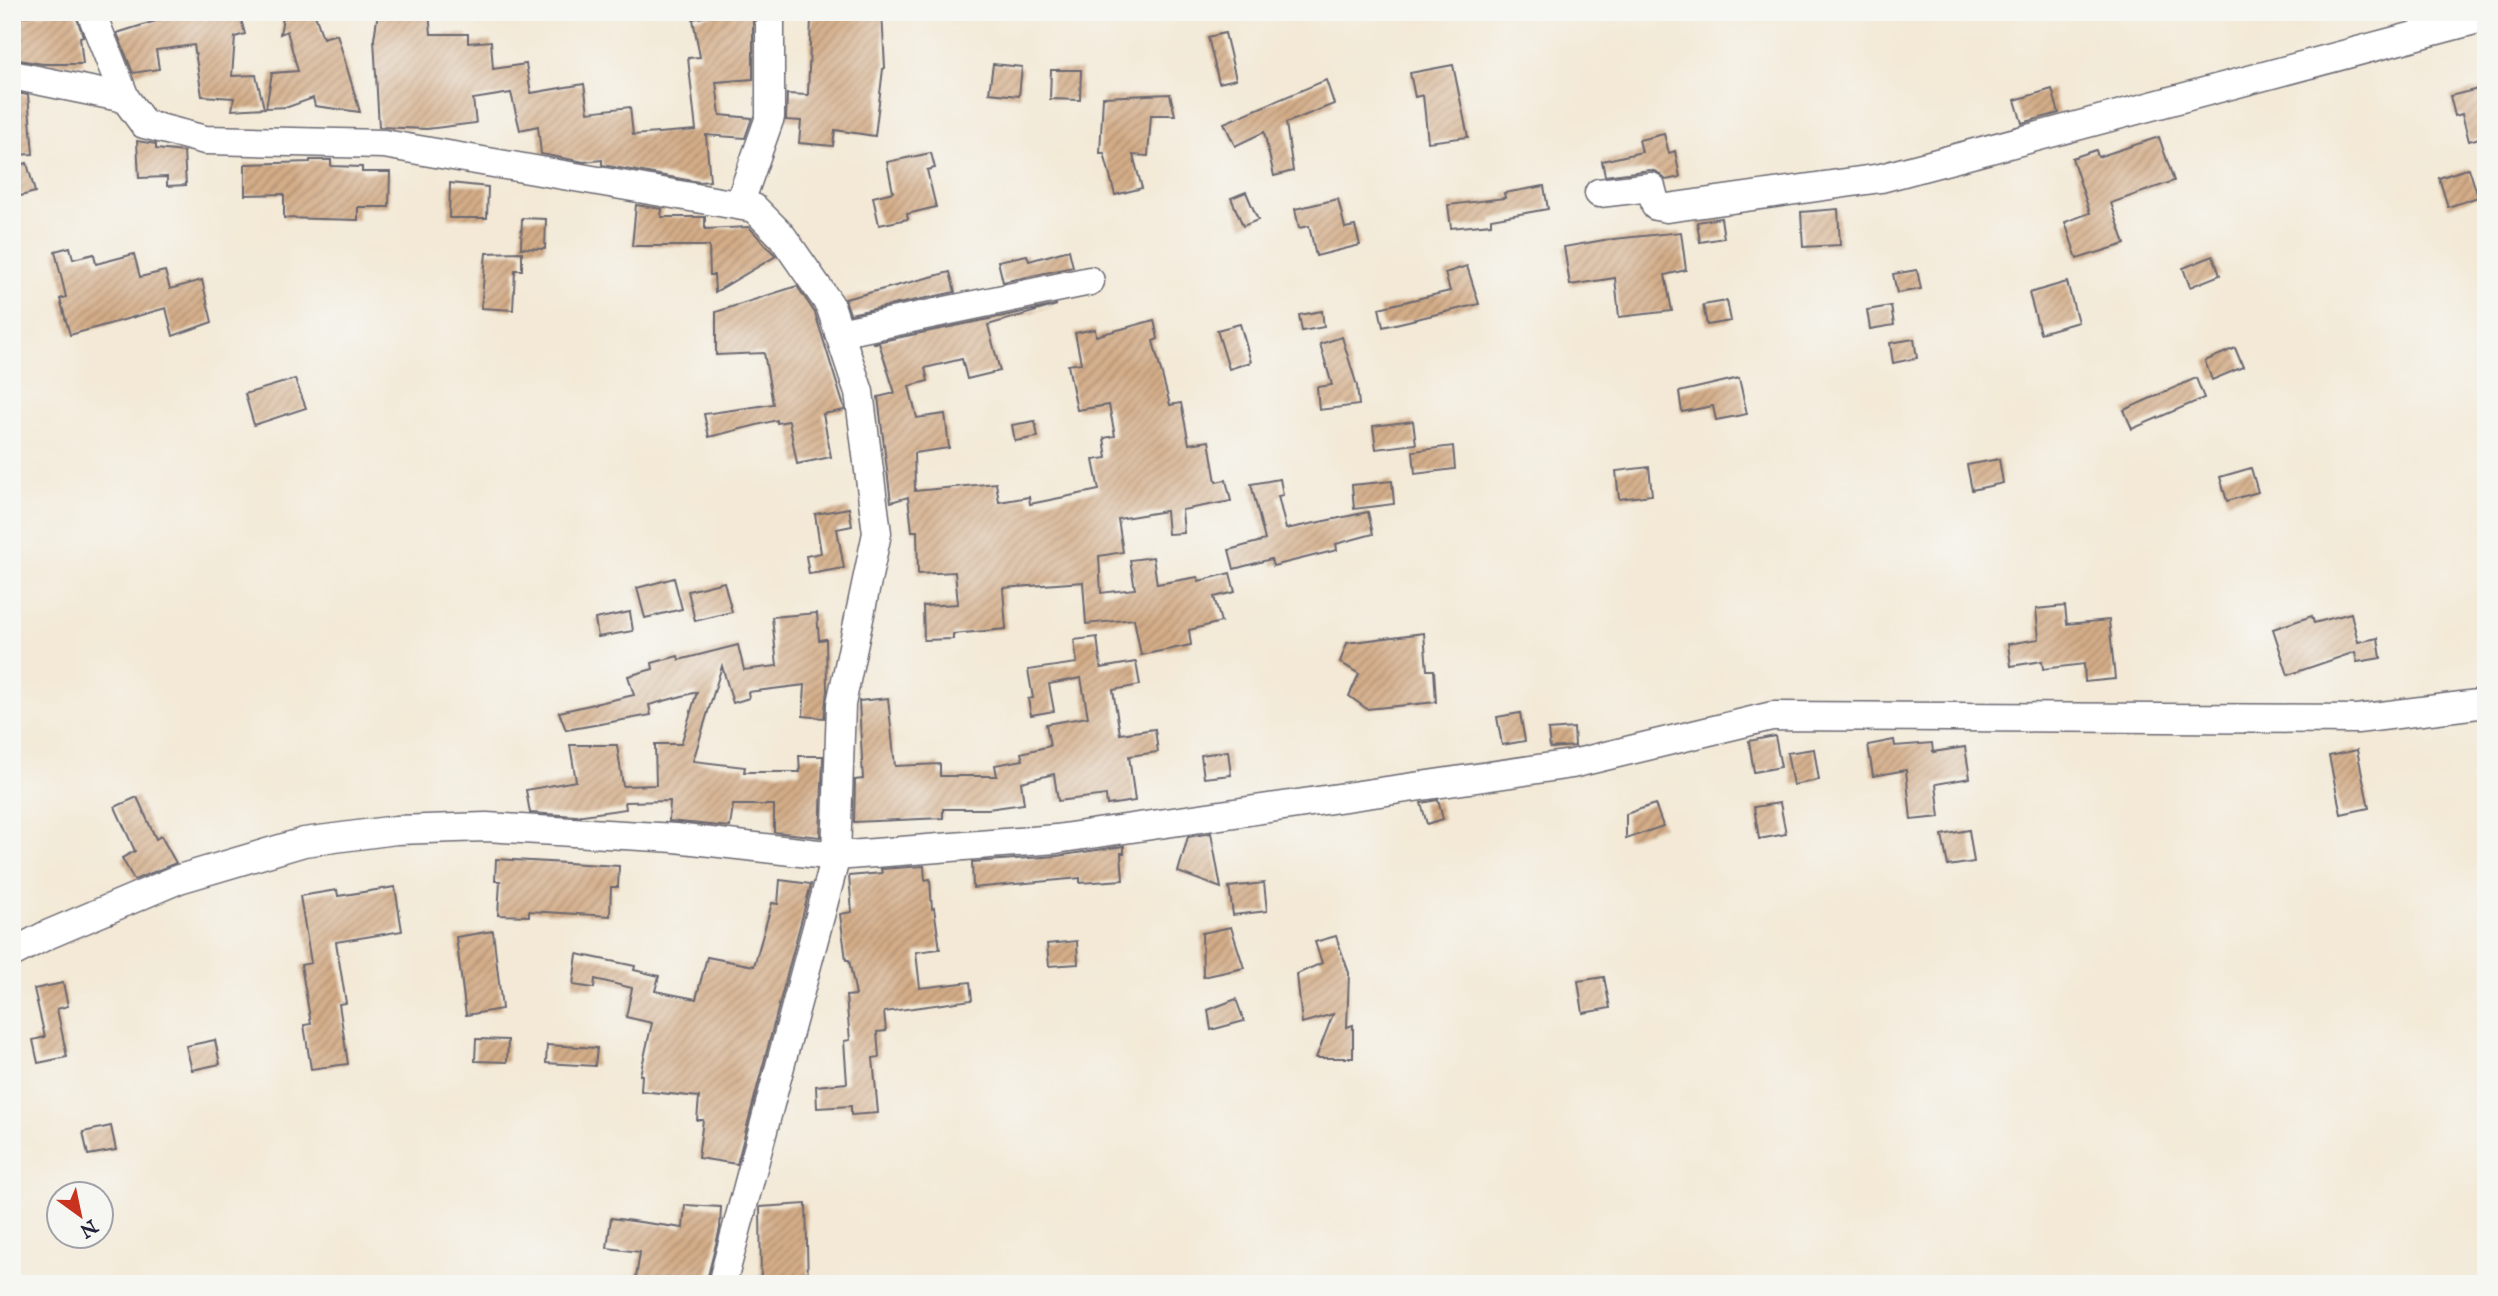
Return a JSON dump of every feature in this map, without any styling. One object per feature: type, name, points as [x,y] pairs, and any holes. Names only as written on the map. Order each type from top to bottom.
[{"type":"street","points":[[91,12],[125,98],[144,124],[205,140],[384,144],[754,208],[782,236],[830,305],[859,392],[877,533],[841,704],[836,856],[722,1284]]},
{"type":"street","points":[[739,205],[770,117],[770,12]]},
{"type":"street","points":[[1599,193],[1651,187],[1656,206],[1667,208],[1881,178],[2486,17]]},
{"type":"street","points":[[12,75],[125,98]]},
{"type":"street","points":[[839,333],[1090,281]]},
{"type":"street","points":[[12,953],[47,935],[179,879],[304,842],[396,830],[486,827],[675,838],[836,856],[1056,839],[1573,764],[1772,716],[2357,719],[2486,703]]},
{"type":"building","points":[[75,12],[83,36],[80,37],[83,64],[43,64],[12,59],[12,18]]},
{"type":"building","points":[[160,12],[239,12],[245,34],[235,37],[232,76],[256,75],[264,108],[232,110],[234,98],[202,96],[194,45],[156,50],[159,69],[133,73],[117,33],[162,19]]},
{"type":"building","points":[[284,12],[314,12],[323,38],[337,34],[360,112],[315,106],[313,98],[288,107],[266,108],[272,73],[298,71],[287,31],[280,34]]},
{"type":"building","points":[[378,12],[429,12],[431,34],[468,34],[468,43],[491,41],[493,69],[526,64],[531,93],[584,84],[588,112],[630,107],[633,135],[696,130],[688,58],[700,57],[693,19],[718,14],[753,14],[753,79],[716,82],[720,115],[752,118],[745,138],[706,135],[710,181],[699,182],[602,165],[602,160],[584,162],[541,154],[538,126],[520,130],[511,93],[473,99],[476,123],[427,129],[379,127],[374,39]]},
{"type":"building","points":[[882,12],[885,68],[875,136],[835,130],[833,146],[799,143],[801,121],[786,120],[787,94],[808,95],[811,18]]},
{"type":"building","points":[[1225,33],[1236,79],[1219,83],[1208,37]]},
{"type":"building","points":[[993,64],[1022,67],[1019,96],[989,93]]},
{"type":"building","points":[[1453,65],[1468,137],[1428,142],[1423,95],[1415,97],[1410,73]]},
{"type":"building","points":[[1051,70],[1081,70],[1080,100],[1050,99]]},
{"type":"building","points":[[1326,80],[1334,104],[1286,123],[1293,171],[1274,176],[1264,132],[1235,146],[1224,123]]},
{"type":"building","points":[[2486,87],[2486,136],[2469,141],[2462,114],[2455,116],[2450,96]]},
{"type":"building","points":[[2052,89],[2059,113],[2022,123],[2015,100]]},
{"type":"building","points":[[12,92],[28,95],[33,154],[14,155]]},
{"type":"building","points":[[1170,94],[1175,115],[1151,115],[1148,156],[1133,155],[1142,188],[1115,195],[1104,153],[1100,153],[1103,97]]},
{"type":"building","points":[[1664,134],[1669,153],[1675,151],[1680,177],[1666,180],[1650,170],[1605,176],[1602,161],[1642,152],[1639,140]]},
{"type":"building","points":[[2159,137],[2174,181],[2111,203],[2125,244],[2077,259],[2065,222],[2090,213],[2072,158],[2096,150],[2098,157]]},
{"type":"building","points":[[137,141],[156,144],[156,149],[184,152],[186,185],[167,186],[167,177],[139,178]]},
{"type":"building","points":[[931,153],[935,168],[927,170],[936,207],[907,214],[908,219],[879,225],[873,197],[893,192],[887,162]]},
{"type":"building","points":[[331,160],[331,166],[362,167],[362,172],[390,172],[389,207],[358,207],[358,220],[284,218],[284,194],[245,195],[245,164]]},
{"type":"building","points":[[27,163],[35,192],[17,197],[12,167]]},
{"type":"building","points":[[2469,168],[2478,197],[2448,207],[2439,178]]},
{"type":"building","points":[[450,183],[488,187],[487,218],[449,218]]},
{"type":"building","points":[[1544,186],[1548,209],[1491,219],[1491,224],[1451,228],[1448,205],[1505,198],[1504,193]]},
{"type":"building","points":[[1246,192],[1258,220],[1243,226],[1231,198]]},
{"type":"building","points":[[1338,199],[1345,228],[1355,226],[1360,245],[1316,256],[1309,226],[1299,228],[1295,209]]},
{"type":"building","points":[[636,205],[662,209],[661,217],[705,217],[705,229],[749,227],[776,256],[715,292],[714,275],[710,275],[709,246],[632,246]]},
{"type":"building","points":[[1838,209],[1840,245],[1803,247],[1801,212]]},
{"type":"building","points":[[522,218],[546,219],[545,249],[521,248]]},
{"type":"building","points":[[1721,218],[1724,238],[1700,242],[1697,222]]},
{"type":"building","points":[[1681,232],[1686,270],[1665,275],[1672,311],[1619,317],[1615,278],[1570,285],[1564,247]]},
{"type":"building","points":[[70,247],[73,259],[94,254],[96,264],[134,254],[140,277],[165,271],[170,289],[202,280],[212,322],[173,336],[166,308],[70,335],[60,299],[66,297],[55,251]]},
{"type":"building","points":[[1069,250],[1073,267],[1003,282],[998,261],[1027,255],[1029,261]]},
{"type":"building","points":[[522,252],[522,270],[515,270],[513,310],[481,308],[486,253]]},
{"type":"building","points":[[2213,256],[2220,275],[2190,287],[2183,268]]},
{"type":"building","points":[[1467,266],[1479,304],[1383,327],[1379,308],[1450,291],[1445,273]]},
{"type":"building","points":[[1917,270],[1921,289],[1897,293],[1893,274]]},
{"type":"building","points":[[950,272],[955,292],[850,314],[845,299]]},
{"type":"building","points":[[2067,282],[2078,322],[2040,333],[2029,293]]},
{"type":"building","points":[[797,286],[815,313],[845,410],[823,414],[831,457],[797,464],[789,421],[777,423],[777,420],[709,437],[704,414],[773,404],[764,353],[716,355],[716,312]]},
{"type":"building","points":[[1727,301],[1731,321],[1707,325],[1703,305]]},
{"type":"building","points":[[1057,305],[988,325],[1000,371],[967,379],[962,359],[925,368],[928,381],[909,386],[917,418],[945,414],[949,448],[914,453],[915,491],[996,483],[999,502],[1029,497],[1030,504],[1099,490],[1093,460],[1107,458],[1104,438],[1115,436],[1109,405],[1077,410],[1068,365],[1081,363],[1075,333],[1095,329],[1096,336],[1154,320],[1158,339],[1153,341],[1170,405],[1181,403],[1189,444],[1209,441],[1216,482],[1226,480],[1231,501],[1182,510],[1184,533],[1168,534],[1166,511],[1118,519],[1123,552],[1099,556],[1101,593],[1135,589],[1130,560],[1153,557],[1157,584],[1198,577],[1199,581],[1230,573],[1235,592],[1214,597],[1221,622],[1189,630],[1191,645],[1141,655],[1134,619],[1086,624],[1083,582],[1003,588],[1006,629],[953,634],[953,639],[924,640],[923,606],[958,604],[955,572],[918,574],[917,531],[912,531],[908,497],[891,502],[878,397],[895,393],[879,343],[872,343]]},
{"type":"building","points":[[1891,306],[1894,325],[1870,329],[1867,310]]},
{"type":"building","points":[[1322,311],[1324,327],[1302,331],[1299,315]]},
{"type":"building","points":[[1240,324],[1251,362],[1229,369],[1217,330]]},
{"type":"building","points":[[1342,337],[1357,386],[1359,405],[1319,410],[1317,387],[1332,385],[1320,344]]},
{"type":"building","points":[[1914,339],[1917,358],[1893,363],[1890,343]]},
{"type":"building","points":[[2235,348],[2243,367],[2212,380],[2205,361]]},
{"type":"building","points":[[1739,378],[1747,414],[1716,420],[1713,406],[1682,412],[1679,392]]},
{"type":"building","points":[[2196,378],[2204,398],[2132,429],[2124,410]]},
{"type":"building","points":[[295,379],[306,408],[254,425],[245,394]]},
{"type":"building","points":[[1035,421],[1038,437],[1015,441],[1012,425]]},
{"type":"building","points":[[1413,421],[1416,444],[1376,449],[1373,426]]},
{"type":"building","points":[[1453,446],[1455,469],[1415,474],[1413,451]]},
{"type":"building","points":[[1999,459],[2003,483],[1972,490],[1967,465]]},
{"type":"building","points":[[1649,467],[1652,495],[1619,499],[1616,471]]},
{"type":"building","points":[[2251,468],[2258,492],[2227,501],[2220,477]]},
{"type":"building","points":[[1280,479],[1283,495],[1278,496],[1286,529],[1368,512],[1373,534],[1336,544],[1337,550],[1273,566],[1271,559],[1234,569],[1229,550],[1265,540],[1251,484]]},
{"type":"building","points":[[1392,481],[1394,504],[1354,509],[1352,485]]},
{"type":"building","points":[[849,508],[852,526],[837,529],[844,568],[809,574],[806,556],[821,553],[815,514]]},
{"type":"building","points":[[674,578],[682,609],[645,618],[637,588]]},
{"type":"building","points":[[724,582],[732,612],[695,621],[688,591]]},
{"type":"building","points":[[2065,606],[2067,624],[2109,620],[2115,679],[2085,682],[2084,664],[2043,669],[2042,661],[2011,666],[2008,644],[2039,639],[2036,609]]},
{"type":"building","points":[[630,612],[633,631],[598,637],[595,619]]},
{"type":"building","points":[[817,613],[819,640],[826,639],[827,690],[824,718],[803,716],[805,685],[748,692],[749,698],[733,703],[722,666],[693,761],[745,767],[744,772],[800,772],[799,756],[823,756],[820,837],[774,832],[774,805],[733,805],[730,827],[669,821],[670,801],[625,802],[626,809],[576,816],[530,813],[526,790],[576,781],[570,745],[617,745],[623,786],[656,785],[655,744],[681,744],[697,692],[649,705],[651,715],[566,730],[559,712],[634,695],[628,676],[653,669],[652,663],[678,656],[679,660],[738,645],[744,670],[777,666],[772,617]]},
{"type":"building","points":[[2351,613],[2358,642],[2378,638],[2381,658],[2357,662],[2355,652],[2288,675],[2273,629],[2312,616],[2314,623]]},
{"type":"building","points":[[1424,633],[1427,670],[1434,670],[1436,702],[1367,709],[1349,696],[1359,674],[1340,662],[1347,643]]},
{"type":"building","points":[[1097,637],[1101,668],[1136,662],[1140,685],[1113,690],[1120,734],[1155,729],[1158,752],[1129,756],[1135,801],[1107,805],[1106,795],[1058,801],[1054,774],[1021,782],[1024,804],[988,809],[943,809],[943,818],[854,822],[855,780],[863,779],[859,701],[888,698],[895,766],[940,764],[940,776],[997,776],[995,765],[1023,760],[1021,753],[1050,746],[1046,724],[1088,717],[1081,678],[1049,684],[1054,711],[1031,715],[1028,699],[1033,698],[1028,670],[1077,663],[1074,640]]},
{"type":"building","points":[[1520,713],[1525,741],[1502,745],[1497,717]]},
{"type":"building","points":[[1574,728],[1575,746],[1550,748],[1548,730]]},
{"type":"building","points":[[1775,736],[1781,767],[1754,772],[1749,741]]},
{"type":"building","points":[[1894,740],[1895,746],[1932,743],[1933,752],[1965,747],[1970,778],[1936,784],[1940,817],[1911,820],[1906,770],[1873,776],[1868,745]]},
{"type":"building","points":[[1814,749],[1819,780],[1793,785],[1787,753]]},
{"type":"building","points":[[2357,750],[2369,808],[2341,814],[2329,756]]},
{"type":"building","points":[[1228,751],[1231,775],[1204,778],[1201,755]]},
{"type":"building","points":[[137,797],[156,839],[161,836],[176,863],[134,880],[122,858],[135,851],[115,807]]},
{"type":"building","points":[[1438,800],[1443,819],[1427,824],[1421,803]]},
{"type":"building","points":[[1780,803],[1786,834],[1759,839],[1754,807]]},
{"type":"building","points":[[1655,804],[1663,826],[1626,839],[1626,814]]},
{"type":"building","points":[[1969,830],[1974,862],[1948,866],[1942,835]]},
{"type":"building","points":[[1211,833],[1221,888],[1178,872],[1188,837]]},
{"type":"building","points":[[1124,846],[1124,853],[1121,853],[1123,880],[1080,883],[1080,878],[973,888],[972,862],[1057,856]]},
{"type":"building","points":[[496,859],[619,866],[618,887],[611,887],[610,916],[529,911],[529,916],[498,915],[500,881],[495,881]]},
{"type":"building","points":[[924,866],[925,880],[930,879],[932,909],[934,908],[940,949],[916,952],[920,988],[970,982],[972,1000],[884,1012],[886,1031],[877,1032],[879,1057],[873,1058],[878,1113],[851,1115],[851,1106],[817,1108],[816,1086],[847,1083],[844,1041],[850,1040],[846,996],[856,995],[849,960],[846,960],[840,914],[852,912],[849,876],[882,873],[881,869]]},
{"type":"building","points":[[780,880],[811,884],[737,1164],[698,1158],[703,1120],[697,1120],[699,1097],[641,1091],[640,1075],[652,1023],[626,1017],[632,988],[595,979],[594,988],[573,985],[577,954],[635,966],[634,970],[659,976],[655,991],[696,999],[707,957],[754,966],[772,903],[778,904]]},
{"type":"building","points":[[1264,883],[1267,911],[1233,915],[1229,887]]},
{"type":"building","points":[[395,887],[402,931],[336,942],[346,1003],[339,1004],[348,1064],[311,1069],[304,1025],[311,1024],[301,965],[311,963],[300,896],[337,890],[338,896]]},
{"type":"building","points":[[1231,927],[1244,968],[1203,977],[1202,933]]},
{"type":"building","points":[[493,931],[502,1009],[466,1015],[456,937]]},
{"type":"building","points":[[1336,936],[1349,973],[1347,1027],[1353,1025],[1353,1058],[1316,1058],[1333,1014],[1302,1023],[1297,974],[1322,963],[1315,942]]},
{"type":"building","points":[[1077,941],[1078,964],[1049,966],[1047,944]]},
{"type":"building","points":[[1604,977],[1610,1008],[1583,1013],[1578,981]]},
{"type":"building","points":[[63,983],[68,1006],[57,1009],[67,1057],[38,1063],[33,1040],[45,1037],[34,989]]},
{"type":"building","points":[[1236,999],[1244,1021],[1211,1030],[1208,1010]]},
{"type":"building","points":[[476,1039],[508,1040],[507,1062],[475,1061]]},
{"type":"building","points":[[215,1040],[220,1064],[192,1070],[186,1046]]},
{"type":"building","points":[[547,1045],[597,1048],[595,1066],[546,1063]]},
{"type":"building","points":[[111,1126],[116,1150],[88,1155],[83,1132]]},
{"type":"building","points":[[806,1204],[808,1284],[761,1284],[760,1207]]},
{"type":"building","points":[[685,1205],[721,1207],[720,1228],[706,1284],[635,1284],[640,1252],[607,1248],[611,1218],[683,1228]]}]
